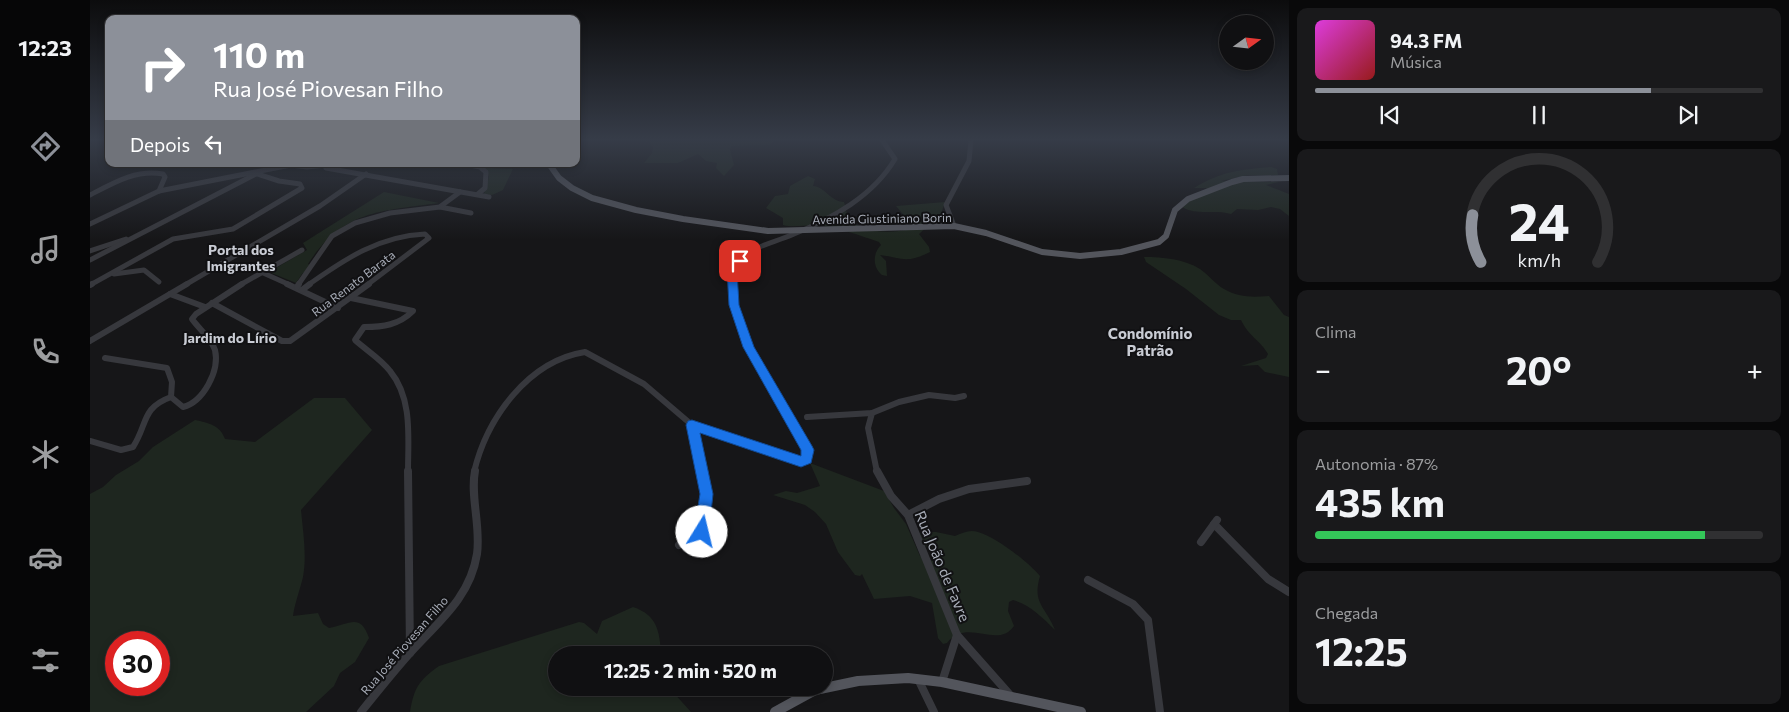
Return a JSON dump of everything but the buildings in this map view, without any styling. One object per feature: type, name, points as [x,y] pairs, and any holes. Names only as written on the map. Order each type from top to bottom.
[{"type":"main road","name":"Avenida Giustiniano Borin","points":[[556,173],[572,188],[592,198],[636,210],[734,227],[768,231],[803,231],[954,226],[1057,254],[1080,256],[1121,252],[1159,242],[1166,236],[1175,210],[1188,199],[1243,179],[1289,178]]},
{"type":"main road","points":[[775,712],[815,690],[858,681],[918,679],[942,682],[1080,712]]},
{"type":"street","points":[[90,195],[140,173]]},
{"type":"street","points":[[157,173],[163,174],[165,177],[160,191]]},
{"type":"street","points":[[90,224],[160,191],[255,173]]},
{"type":"street","points":[[90,260],[256,173]]},
{"type":"street","points":[[90,285],[173,239],[234,229],[302,188],[300,184],[278,181],[257,173]]},
{"type":"street","points":[[361,173],[489,197]]},
{"type":"street","points":[[478,194],[485,188],[486,173]]},
{"type":"street","points":[[803,231],[858,198],[888,173]]},
{"type":"street","points":[[954,226],[946,205],[963,173]]},
{"type":"street","points":[[90,342],[320,206],[366,174]]},
{"type":"street","points":[[299,288],[332,236],[355,223],[390,213],[440,207],[447,204],[460,192]]},
{"type":"street","points":[[440,207],[470,213]]},
{"type":"street","name":"Rua José Piovesan Filho","points":[[361,712],[410,653],[458,602],[469,582],[478,554],[480,536],[474,474],[481,452],[494,426],[515,395],[543,366],[562,357],[577,353],[585,352],[592,354],[644,384],[692,425],[801,461],[807,459],[808,450],[748,347],[734,305],[732,270],[748,251],[803,231]]},
{"type":"street","points":[[90,251],[142,234]]},
{"type":"street","name":"Rua Renato Barata","points":[[212,303],[282,340],[290,341],[338,308],[428,240],[428,236],[418,234],[378,242],[357,251],[326,273]]},
{"type":"street","points":[[170,397],[179,406],[187,407],[198,400],[216,366],[216,357],[207,336],[192,319],[205,307],[261,272],[302,250]]},
{"type":"street","points":[[108,275],[144,269],[152,273],[159,282]]},
{"type":"street","points":[[311,270],[326,273]]},
{"type":"street","points":[[261,272],[299,288],[338,308]]},
{"type":"street","points":[[299,288],[326,273]]},
{"type":"street","points":[[170,294],[205,307]]},
{"type":"street","points":[[351,298],[392,305],[413,311],[405,319],[384,327],[363,328],[355,340],[390,370],[404,394],[408,425],[410,653]]},
{"type":"street","points":[[105,358],[119,363],[151,362],[167,368],[172,382],[170,397]]},
{"type":"street","points":[[807,417],[872,413],[914,397],[929,395],[955,398],[964,396]]},
{"type":"street","points":[[90,440],[121,450],[133,447],[140,437],[140,426],[145,415],[155,405],[170,397]]},
{"type":"street","points":[[868,428],[872,413]]},
{"type":"street","points":[[856,415],[868,428]]},
{"type":"street","points":[[679,545],[702,532],[704,522],[706,494],[692,425]]},
{"type":"street","name":"Rua João de Favre","points":[[868,428],[877,471],[891,496],[908,515],[957,635],[1012,697]]},
{"type":"street","points":[[908,515],[940,498],[969,489],[1027,481]]},
{"type":"street","points":[[1200,542],[1216,522],[1272,583],[1289,592]]},
{"type":"street","points":[[1088,580],[1133,604],[1148,620],[1160,712]]},
{"type":"street","points":[[942,682],[957,635]]},
{"type":"street","points":[[918,679],[934,712]]},
{"type":"shaded area","points":[[488,173],[511,173],[503,190],[492,195],[484,194],[489,177]]},
{"type":"shaded area","points":[[1228,173],[1278,173],[1278,175],[1248,175],[1221,181],[1279,182],[1266,185],[1289,194],[1289,216],[1280,209],[1271,207],[1258,210],[1237,209],[1231,214],[1200,212],[1182,207],[1207,188],[1194,188]]},
{"type":"shaded area","points":[[808,176],[815,179],[813,186],[821,188],[835,200],[844,202],[847,214],[851,220],[862,228],[870,230],[894,232],[908,229],[911,224],[896,206],[945,202],[940,217],[921,223],[928,226],[919,234],[929,247],[930,252],[910,259],[880,255],[886,261],[887,276],[882,275],[875,265],[876,252],[881,245],[879,242],[823,226],[783,225],[783,218],[766,208],[775,196],[788,194],[790,186]]},
{"type":"shaded area","points":[[384,192],[439,203],[381,212],[365,216],[350,223],[321,246],[308,264],[312,266],[302,274],[296,283],[269,272],[307,250],[303,243]]},
{"type":"shaded area","points":[[1144,257],[1166,258],[1187,263],[1200,269],[1221,287],[1235,294],[1252,297],[1269,296],[1284,315],[1289,317],[1289,377],[1265,372],[1258,365],[1241,366],[1266,358],[1268,354],[1262,345],[1247,331],[1241,320],[1231,320],[1219,315],[1186,289],[1146,262]]},
{"type":"shaded area","points":[[314,398],[345,398],[372,430],[301,510],[305,560],[303,577],[293,616],[318,613],[323,624],[329,628],[353,622],[358,623],[366,630],[369,638],[355,662],[340,673],[334,686],[306,712],[90,712],[90,494],[139,461],[153,447],[195,420],[217,428],[225,439],[255,442]]},
{"type":"shaded area","points":[[810,463],[884,491],[906,524],[920,556],[936,562],[939,560],[917,536],[921,532],[936,532],[955,536],[975,531],[1002,544],[1040,576],[1038,585],[1039,599],[1055,630],[1030,608],[1013,600],[1009,602],[1008,611],[1014,626],[1007,633],[991,635],[964,633],[955,636],[943,644],[938,638],[932,603],[910,596],[874,599],[862,574],[860,576],[855,575],[838,552],[826,524],[815,512],[805,505],[773,495],[786,491],[797,493],[820,486]]},
{"type":"shaded area","points":[[633,607],[641,610],[656,625],[660,646],[548,646],[548,696],[677,696],[691,712],[410,712],[418,685],[439,666],[579,622],[584,623],[597,634],[602,621]]},
{"type":"district","name":"Portal dos Imigrantes","points":[[241,258]]},
{"type":"district","name":"Jardim do Lírio","points":[[230,337]]},
{"type":"district","name":"Condomínio Patrão","points":[[1150,342]]},
{"type":"route","points":[[702,532],[706,494],[692,425],[801,461],[807,459],[808,450],[748,347],[734,305],[732,270],[740,261]]}]
